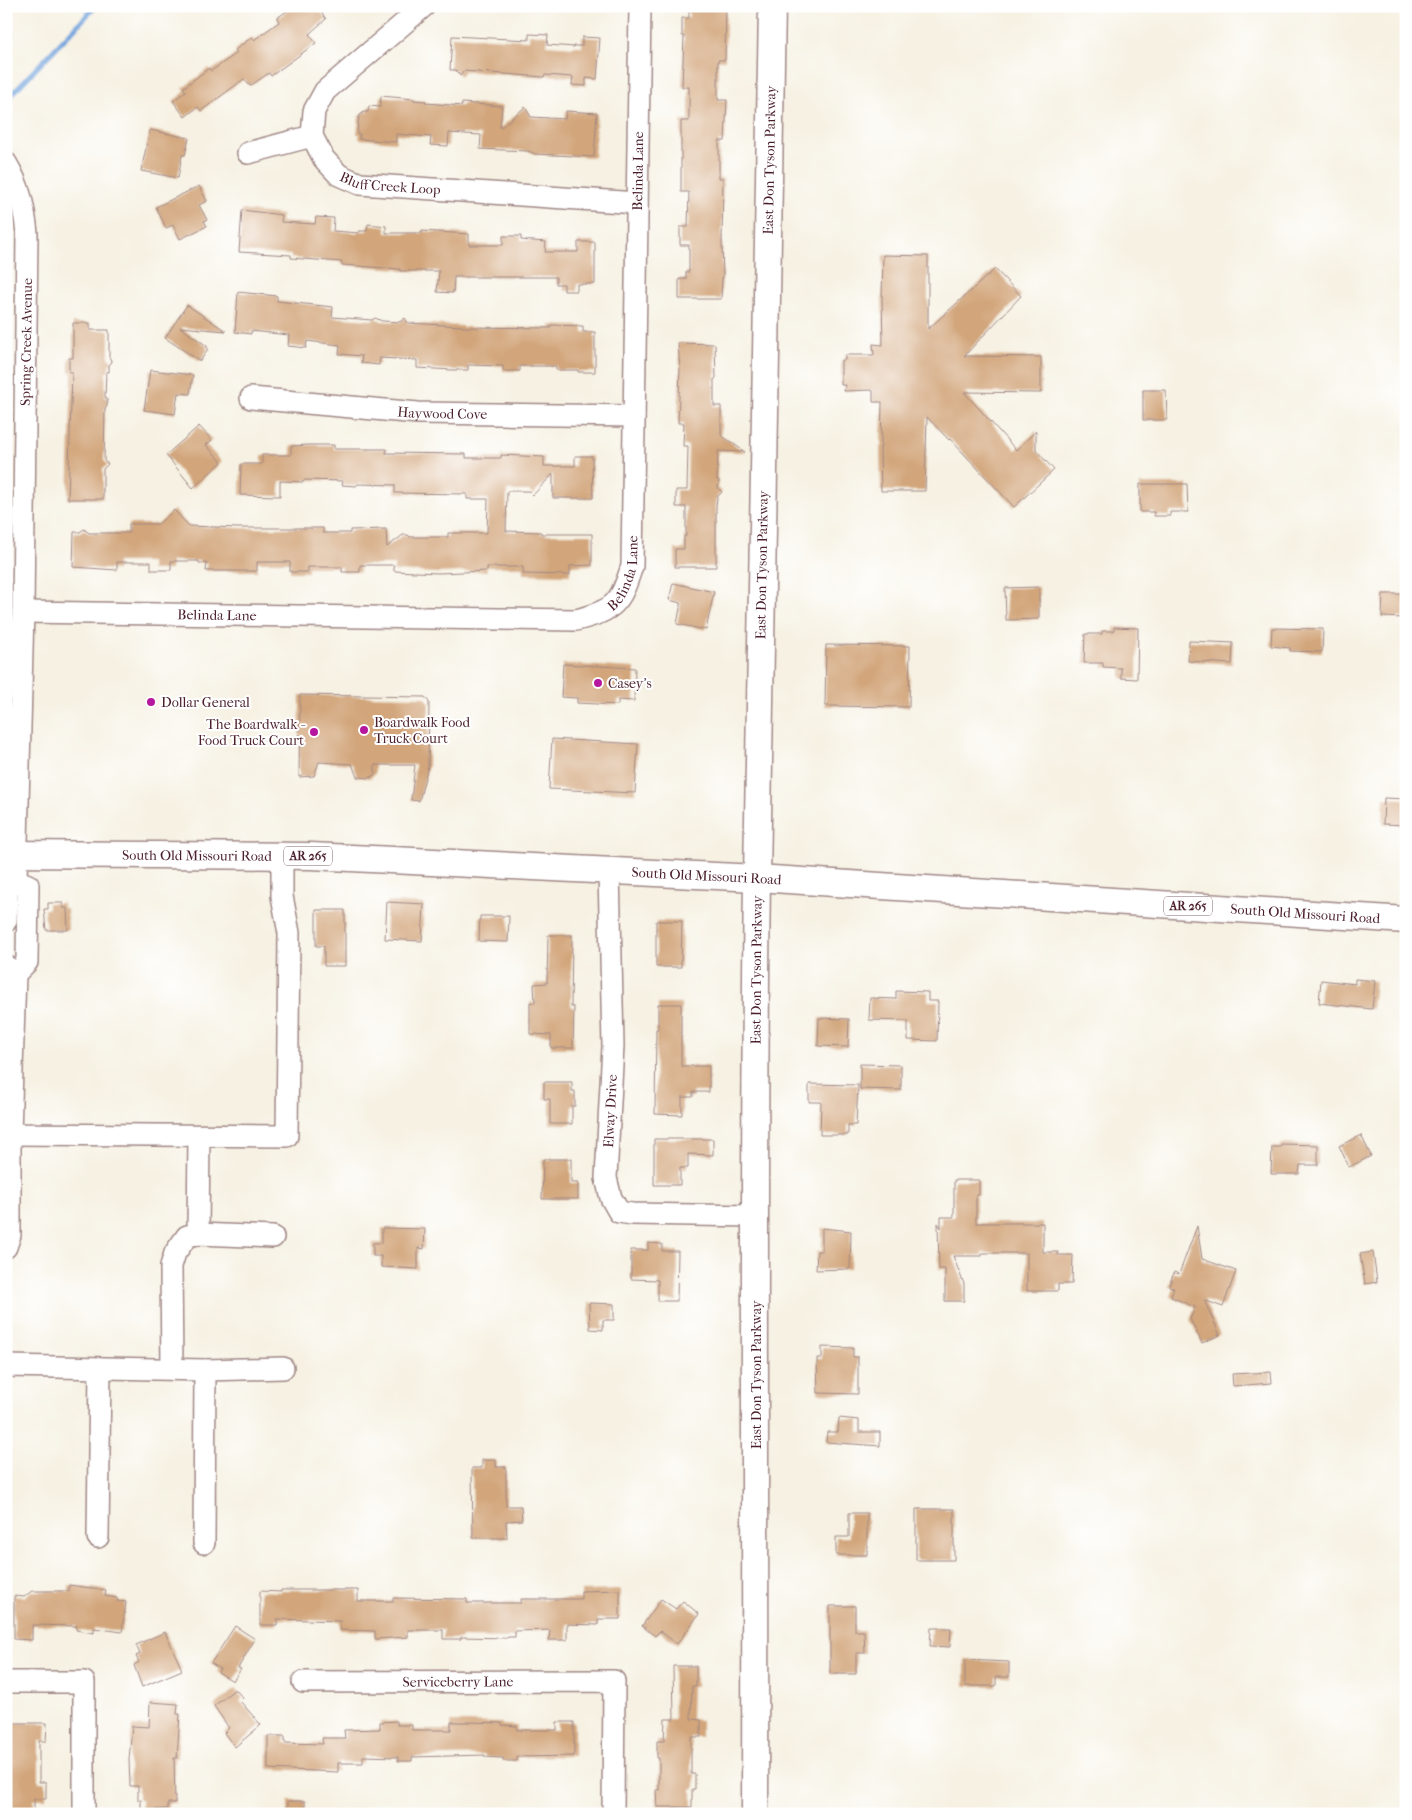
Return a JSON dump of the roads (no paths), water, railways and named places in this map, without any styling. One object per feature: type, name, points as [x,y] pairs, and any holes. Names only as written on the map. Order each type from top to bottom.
[{"type":"main road","name":"East Don Tyson Parkway","points":[[755,1814],[756,1343],[754,1216],[757,878],[772,6]]},
{"type":"main road","name":"South Old Missouri Road","points":[[12,854],[282,856],[757,878],[1406,920]]},
{"type":"street","points":[[248,153],[312,136],[314,111],[326,91],[424,6]]},
{"type":"street","name":"Belinda Lane","points":[[23,612],[576,620],[599,614],[616,603],[626,586],[632,566],[640,6]]},
{"type":"street","name":"Bluff Creek Loop","points":[[312,136],[324,159],[339,175],[360,184],[637,203]]},
{"type":"street","name":"Spring Creek Avenue","points":[[6,163],[13,174],[23,200],[27,234],[23,612],[12,854],[16,880]]},
{"type":"street","name":"Haywood Cove","points":[[251,398],[418,413],[634,416]]},
{"type":"street","points":[[9,1120],[199,1136],[287,1136],[289,933],[282,896],[282,856]]},
{"type":"street","name":"Elway Drive","points":[[609,872],[613,1046],[606,1178],[611,1198],[619,1212],[632,1214],[754,1216]]},
{"type":"street","points":[[6,921],[7,889],[16,880],[28,885],[27,962],[11,970],[10,1234],[6,1247]]},
{"type":"street","points":[[198,1234],[199,1136]]},
{"type":"street","points":[[172,1369],[171,1266],[175,1253],[187,1236],[198,1234],[273,1237]]},
{"type":"street","points":[[6,1366],[205,1370],[283,1368]]},
{"type":"street","points":[[98,1537],[100,1368]]},
{"type":"street","points":[[204,1543],[205,1370]]},
{"type":"street","name":"Serviceberry Lane","points":[[303,1682],[614,1681],[613,1814]]},
{"type":"street","points":[[6,1682],[84,1682],[84,1814]]},
{"type":"waterway","points":[[6,100],[96,6]]},
{"type":"place","name":"Casey's","points":[[598,683]]},
{"type":"place","name":"Dollar General","points":[[151,702]]},
{"type":"place","name":"Boardwalk Food Truck Court","points":[[364,730]]},
{"type":"place","name":"The Boardwalk - Food Truck Court","points":[[314,732]]}]
